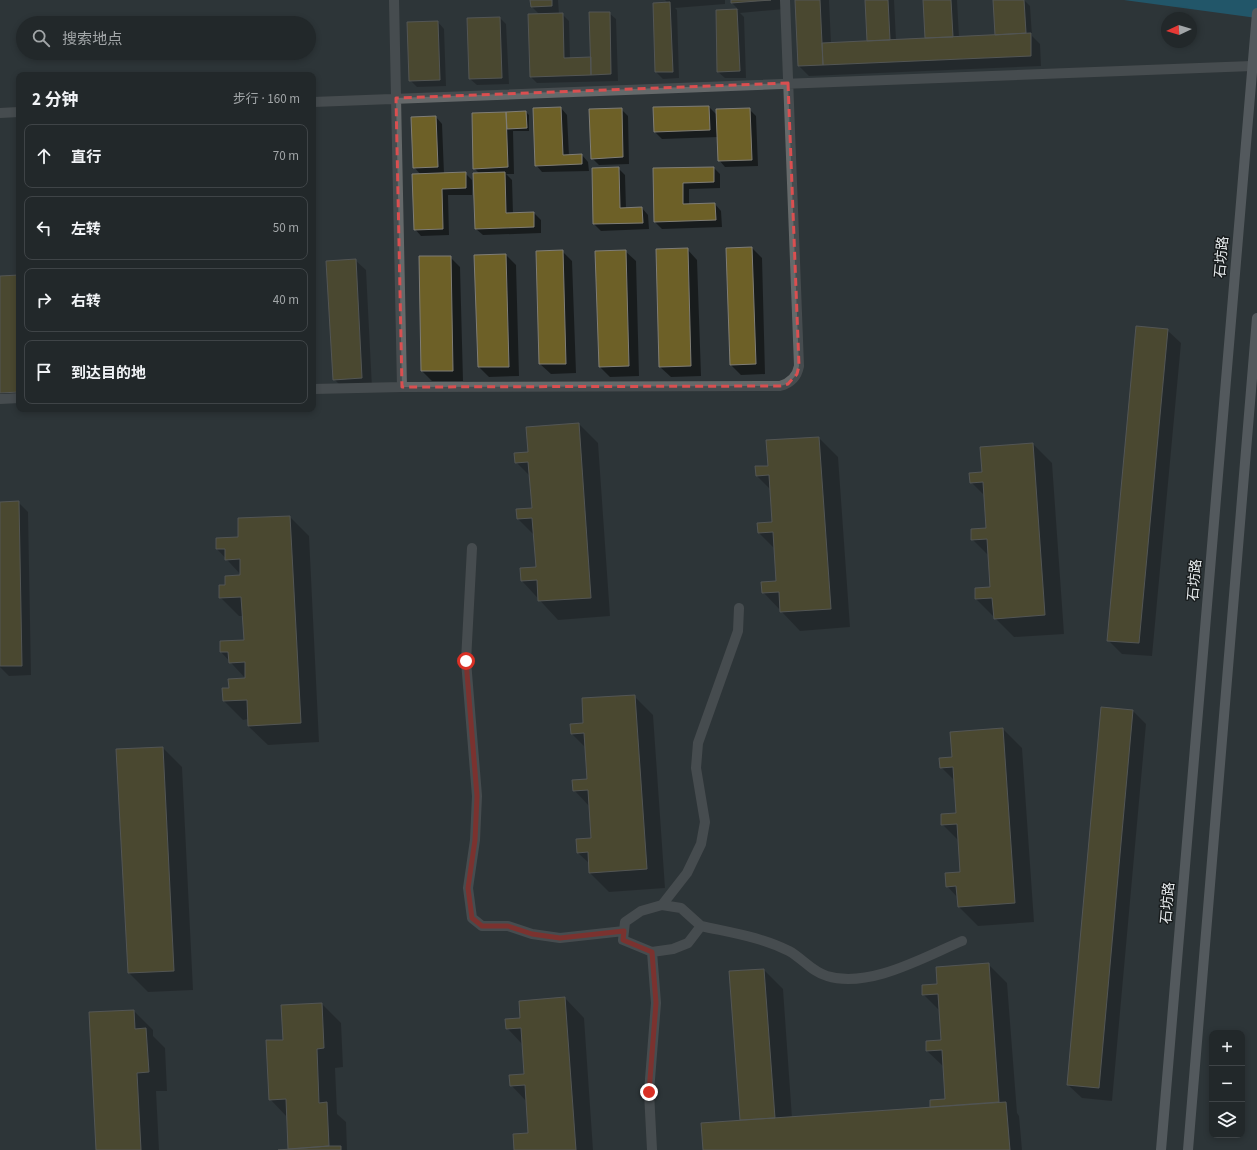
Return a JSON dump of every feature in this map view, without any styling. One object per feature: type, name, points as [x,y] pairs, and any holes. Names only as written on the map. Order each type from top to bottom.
[{"type":"street","points":[[394,0],[402,387]]},
{"type":"street","points":[[316,389],[402,387],[780,386],[788,384],[797,374],[800,366],[785,0]]},
{"type":"street","name":"石坊路","points":[[1161,1150],[1257,13]]},
{"type":"street","points":[[316,102],[1252,66]]},
{"type":"street","points":[[0,113],[16,112]]},
{"type":"street","points":[[1188,1150],[1257,318]]},
{"type":"street","points":[[0,399],[16,398]]},
{"type":"street","points":[[472,548],[466,661],[477,796],[475,840],[468,888],[472,918],[482,926],[508,926],[532,934],[560,938],[624,931]]},
{"type":"street","points":[[662,905],[687,872],[701,844],[705,822],[696,768],[698,743],[738,631],[739,608]]},
{"type":"street","points":[[701,926],[688,943],[673,949],[652,952],[623,940],[625,922],[641,911],[662,905],[681,908],[701,926],[763,939],[790,952],[811,968],[826,976],[863,979],[890,972],[962,941]]},
{"type":"street","points":[[652,952],[656,1003],[649,1092],[652,1150]]},
{"type":"highlighted area","points":[[788,83],[799,366],[797,374],[788,384],[780,386],[402,387],[396,98]]},
{"type":"water","points":[[1124,0],[1257,0],[1257,18]]},
{"type":"building","points":[[530,0],[552,0],[552,6],[531,7]]},
{"type":"building","points":[[731,0],[771,0],[731,3]]},
{"type":"building","points":[[795,0],[820,0],[823,65],[798,66]]},
{"type":"building","points":[[865,0],[888,0],[890,40],[867,41]]},
{"type":"building","points":[[923,0],[951,0],[953,37],[925,38]]},
{"type":"building","points":[[993,0],[1024,0],[1026,33],[995,35]]},
{"type":"building","points":[[670,2],[673,72],[655,72],[653,3]]},
{"type":"building","points":[[737,9],[740,71],[717,72],[716,10]]},
{"type":"building","points":[[589,12],[610,12],[611,74],[591,75]]},
{"type":"building","points":[[563,13],[564,58],[591,57],[591,75],[530,77],[528,14]]},
{"type":"building","points":[[500,17],[502,78],[469,79],[467,18]]},
{"type":"building","points":[[438,21],[440,80],[409,81],[407,22]]},
{"type":"building","points":[[1031,33],[1031,56],[823,65],[822,43]]},
{"type":"building","points":[[709,106],[710,130],[654,132],[653,107]]},
{"type":"building","points":[[561,107],[563,155],[582,154],[582,164],[535,166],[533,108]]},
{"type":"building","points":[[622,108],[623,157],[591,159],[589,109]]},
{"type":"building","points":[[750,108],[752,160],[718,161],[716,109]]},
{"type":"building","points":[[526,111],[527,128],[507,129],[506,112]]},
{"type":"building","points":[[506,112],[508,167],[473,169],[472,113]]},
{"type":"building","points":[[436,116],[438,167],[413,168],[411,117]]},
{"type":"building","points":[[619,167],[620,208],[642,207],[643,223],[593,224],[592,168]]},
{"type":"building","points":[[714,167],[714,182],[683,183],[683,204],[715,203],[716,220],[654,222],[653,168]]},
{"type":"building","points":[[466,172],[466,188],[442,189],[443,229],[414,230],[412,174]]},
{"type":"building","points":[[505,172],[506,213],[534,212],[534,227],[475,229],[473,173]]},
{"type":"building","points":[[752,247],[756,364],[730,365],[726,248]]},
{"type":"building","points":[[688,248],[691,366],[659,367],[656,249]]},
{"type":"building","points":[[563,250],[566,364],[539,364],[536,251]]},
{"type":"building","points":[[626,250],[629,366],[599,367],[595,251]]},
{"type":"building","points":[[506,254],[509,367],[478,367],[474,255]]},
{"type":"building","points":[[419,256],[451,256],[453,371],[421,371]]},
{"type":"building","points":[[356,259],[362,378],[333,380],[326,261]]},
{"type":"building","points":[[16,275],[16,392],[0,393],[0,276]]},
{"type":"building","points":[[1136,326],[1168,329],[1139,643],[1107,641]]},
{"type":"building","points":[[579,423],[591,598],[538,601],[537,580],[521,581],[520,568],[536,567],[532,518],[517,519],[516,509],[532,508],[528,462],[515,463],[514,453],[528,452],[526,427]]},
{"type":"building","points":[[819,437],[831,609],[780,612],[779,592],[762,593],[761,582],[776,581],[773,532],[758,533],[757,523],[772,522],[769,475],[756,476],[755,466],[768,466],[766,440]]},
{"type":"building","points":[[1033,443],[1045,615],[994,619],[992,598],[975,599],[975,588],[990,587],[987,539],[971,540],[971,529],[986,528],[983,482],[970,483],[969,473],[982,472],[980,447]]},
{"type":"building","points":[[19,501],[22,666],[0,666],[0,502]]},
{"type":"building","points":[[290,516],[301,723],[248,726],[247,700],[223,701],[222,688],[229,688],[228,679],[245,678],[245,662],[229,663],[228,652],[220,652],[220,641],[244,640],[241,597],[219,598],[219,585],[225,585],[225,576],[240,575],[240,559],[225,560],[225,549],[216,549],[216,538],[238,537],[238,518]]},
{"type":"building","points":[[635,695],[647,869],[589,873],[588,852],[577,853],[576,839],[591,838],[588,790],[573,791],[572,780],[587,779],[584,733],[571,734],[570,724],[583,723],[582,698]]},
{"type":"building","points":[[1101,707],[1133,710],[1099,1088],[1067,1085]]},
{"type":"building","points":[[1003,728],[1015,903],[958,907],[956,886],[946,887],[945,873],[960,872],[957,824],[941,825],[941,814],[956,813],[953,767],[940,768],[939,758],[952,757],[950,732]]},
{"type":"building","points":[[163,747],[174,971],[128,973],[116,749]]},
{"type":"building","points":[[989,963],[999,1102],[930,1107],[930,1100],[945,1099],[942,1050],[926,1051],[926,1041],[941,1040],[938,994],[922,995],[922,985],[937,984],[936,967]]},
{"type":"building","points":[[764,969],[775,1118],[740,1120],[729,971]]},
{"type":"building","points":[[565,997],[576,1150],[514,1150],[513,1134],[528,1133],[525,1085],[510,1086],[509,1075],[524,1074],[521,1028],[506,1029],[505,1019],[520,1018],[519,1001]]},
{"type":"building","points":[[322,1003],[324,1048],[317,1049],[319,1103],[327,1102],[329,1146],[288,1149],[286,1099],[269,1100],[266,1040],[283,1040],[281,1005]]},
{"type":"building","points":[[134,1010],[135,1029],[146,1028],[149,1072],[137,1073],[141,1150],[96,1150],[89,1012]]},
{"type":"building","points":[[1006,1102],[1010,1150],[703,1150],[701,1123]]},
{"type":"building","points":[[341,1146],[341,1150],[278,1150]]},
{"type":"route","points":[[466,661],[468,701],[474,748],[477,796],[475,840],[468,888],[472,918],[482,926],[508,926],[532,934],[560,938],[624,931],[623,940],[652,952],[655,971],[656,1003],[649,1092]]}]
